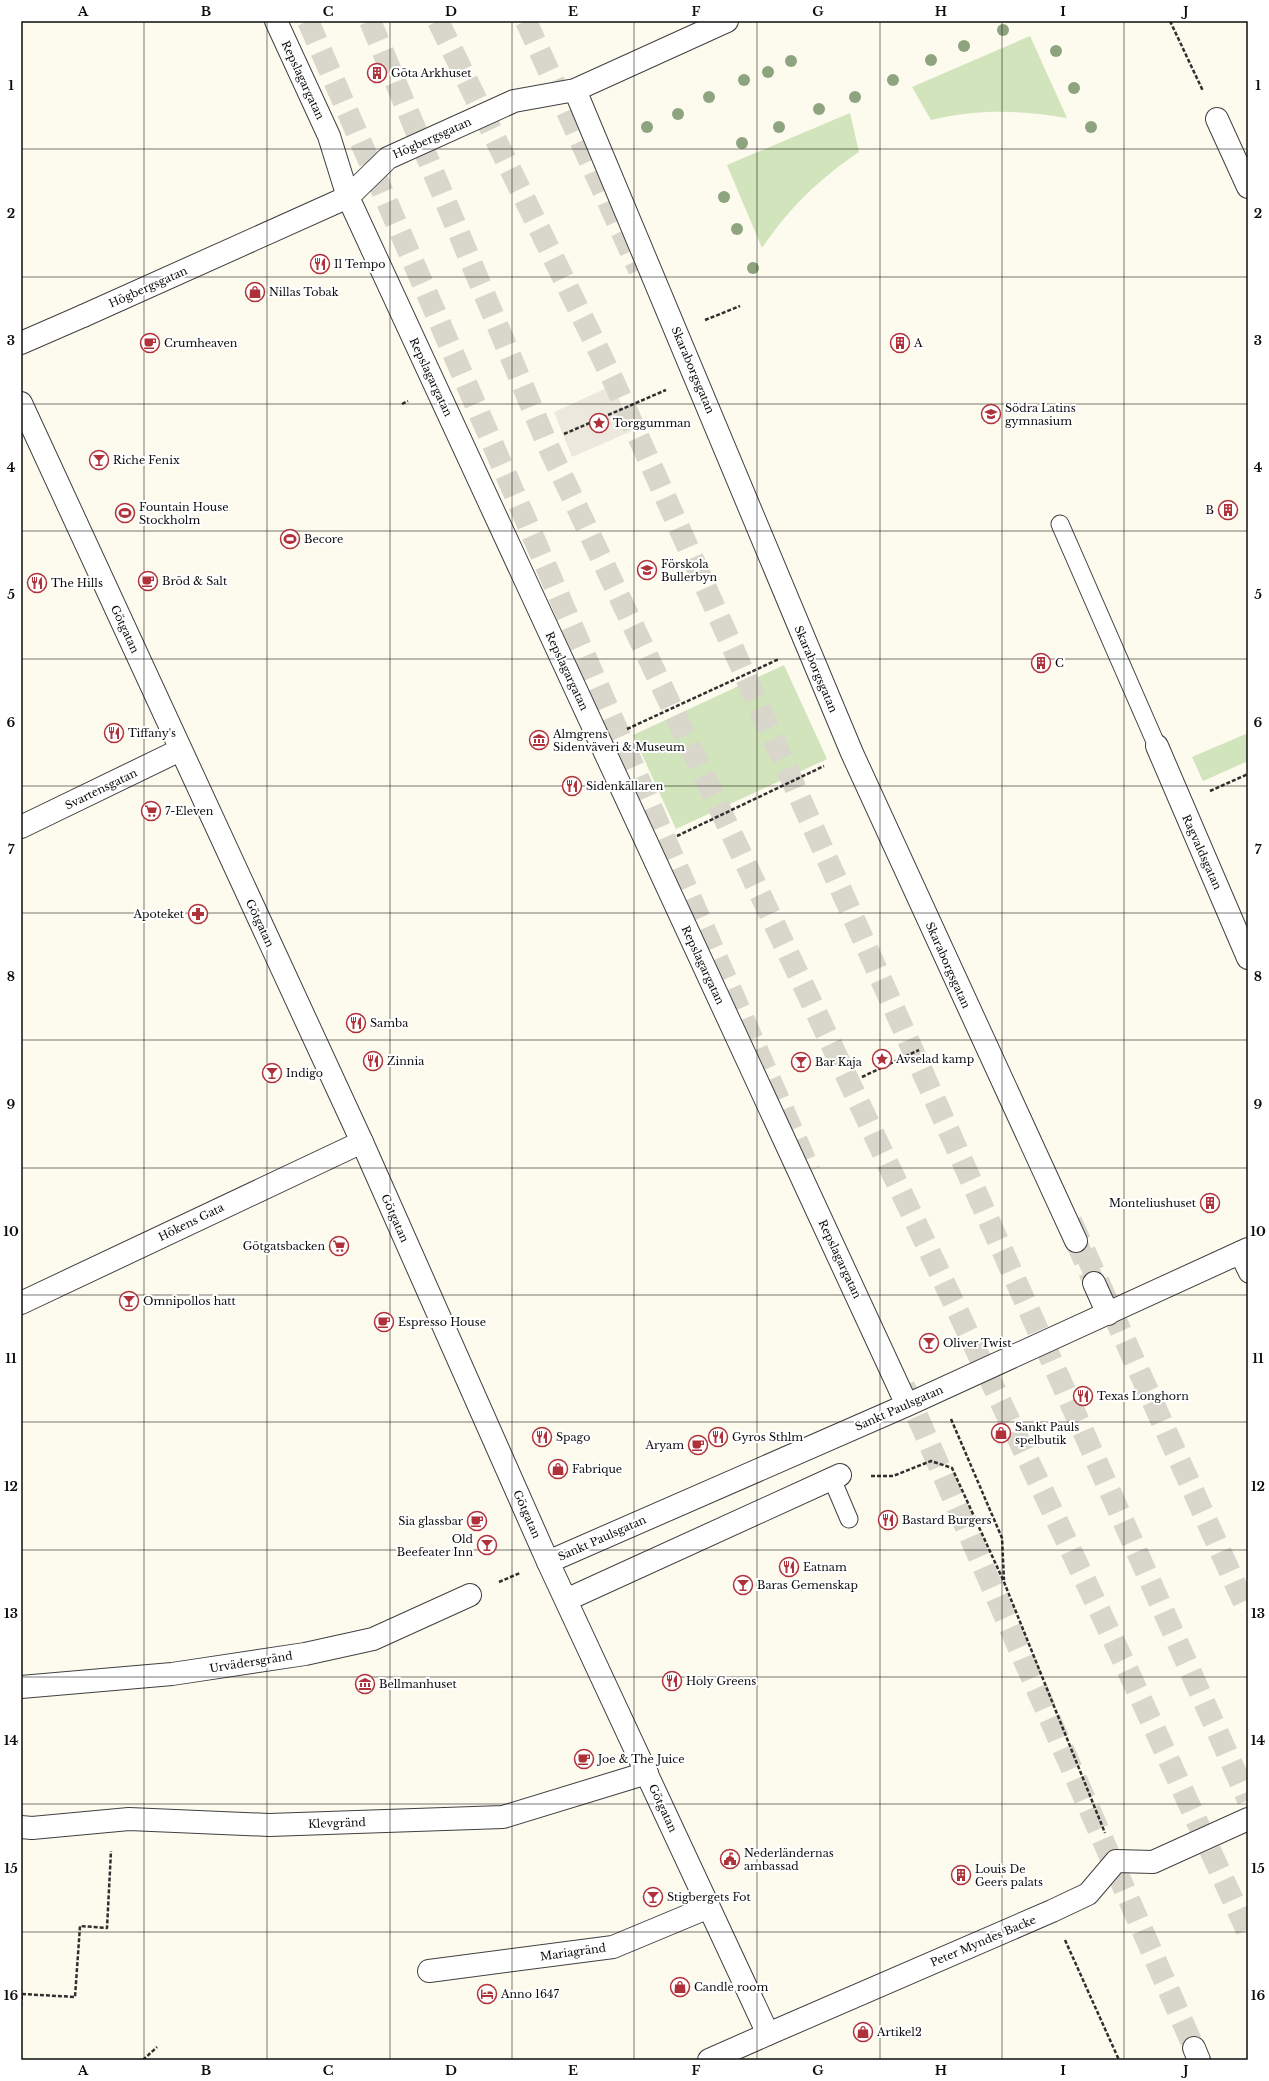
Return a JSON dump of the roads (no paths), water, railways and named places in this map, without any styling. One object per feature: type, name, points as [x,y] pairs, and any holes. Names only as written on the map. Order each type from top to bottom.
[{"type":"street","name":"Repslagargatan","points":[[276,21],[329,136],[348,197],[907,1405]]},
{"type":"street","name":"Högbergsgatan","points":[[21,343],[348,197],[388,158],[514,101],[575,90],[728,21]]},
{"type":"street","name":"Skaraborgsgatan","points":[[575,90],[852,753],[1076,1241]]},
{"type":"street","points":[[1217,118],[1248,187]]},
{"type":"street","name":"Götgatan","points":[[21,403],[362,1142],[548,1562],[768,2034]]},
{"type":"street","name":"Ragvaldsgatan","points":[[1157,746],[1181,805],[1248,958]]},
{"type":"street","name":"Svartensgatan","points":[[21,827],[180,750]]},
{"type":"street","name":"Hökens Gata","points":[[21,1303],[362,1142]]},
{"type":"street","name":"Sankt Paulsgatan","points":[[548,1562],[907,1405],[1243,1251]]},
{"type":"street","points":[[1094,1283],[1108,1314]]},
{"type":"street","points":[[566,1600],[836,1477]]},
{"type":"street","name":"Urvädersgränd","points":[[21,1687],[172,1674],[305,1654],[373,1639],[470,1595]]},
{"type":"street","name":"Klevgränd","points":[[27,1827],[129,1819],[269,1825],[504,1817],[647,1773]]},
{"type":"street","name":"Peter Myndes Backe","points":[[709,2060],[1052,1912],[1088,1894],[1116,1861],[1153,1862],[1248,1819]]},
{"type":"street","name":"Mariagränd","points":[[429,1971],[613,1947],[709,1907]]},
{"type":"lane","points":[[1060,524],[1157,746]]},
{"type":"lane","points":[[1243,1251],[1248,1274]]},
{"type":"lane","points":[[836,1477],[849,1519]]},
{"type":"tunnel","points":[[308,21],[810,1171]]},
{"type":"tunnel","points":[[370,21],[548,446],[1129,1673],[1248,1933]]},
{"type":"tunnel","points":[[438,21],[613,380],[1248,1800]]},
{"type":"tunnel","points":[[526,21],[639,270]]},
{"type":"tunnel","points":[[1071,1221],[1248,1612]]},
{"type":"tunnel","points":[[1076,1241],[1094,1283]]},
{"type":"tunnel","points":[[904,1386],[1194,2048]]},
{"type":"place","name":"Göta Arkhuset","points":[[377,73]]},
{"type":"place","name":"Il Tempo","points":[[320,264]]},
{"type":"place","name":"Nillas Tobak","points":[[255,292]]},
{"type":"place","name":"Crumheaven","points":[[150,343]]},
{"type":"place","name":"A","points":[[900,343]]},
{"type":"place","name":"Södra Latins gymnasium","points":[[991,414]]},
{"type":"place","name":"Torggumman","points":[[599,423]]},
{"type":"place","name":"Riche Fenix","points":[[99,460]]},
{"type":"place","name":"B","points":[[1228,510]]},
{"type":"place","name":"Fountain House Stockholm","points":[[125,513]]},
{"type":"place","name":"Becore","points":[[290,539]]},
{"type":"place","name":"Förskola Bullerbyn","points":[[647,570]]},
{"type":"place","name":"Bröd & Salt","points":[[148,581]]},
{"type":"place","name":"The Hills","points":[[37,583]]},
{"type":"place","name":"C","points":[[1041,663]]},
{"type":"place","name":"Tiffany's","points":[[114,733]]},
{"type":"place","name":"Almgrens Sidenväveri & Museum","points":[[539,740]]},
{"type":"place","name":"Sidenkällaren","points":[[572,786]]},
{"type":"place","name":"7-Eleven","points":[[151,811]]},
{"type":"place","name":"Apoteket","points":[[198,914]]},
{"type":"place","name":"Samba","points":[[356,1023]]},
{"type":"place","name":"Avselad kamp","points":[[882,1059]]},
{"type":"place","name":"Zinnia","points":[[373,1061]]},
{"type":"place","name":"Bar Kaja","points":[[801,1062]]},
{"type":"place","name":"Indigo","points":[[272,1073]]},
{"type":"place","name":"Monteliushuset","points":[[1210,1203]]},
{"type":"place","name":"Götgatsbacken","points":[[339,1246]]},
{"type":"place","name":"Omnipollos hatt","points":[[129,1301]]},
{"type":"place","name":"Espresso House","points":[[384,1322]]},
{"type":"place","name":"Oliver Twist","points":[[929,1343]]},
{"type":"place","name":"Texas Longhorn","points":[[1083,1396]]},
{"type":"place","name":"Sankt Pauls spelbutik","points":[[1001,1433]]},
{"type":"place","name":"Spago","points":[[542,1437]]},
{"type":"place","name":"Gyros Sthlm","points":[[718,1437]]},
{"type":"place","name":"Aryam","points":[[698,1445]]},
{"type":"place","name":"Fabrique","points":[[558,1469]]},
{"type":"place","name":"Bastard Burgers","points":[[888,1520]]},
{"type":"place","name":"Sia glassbar","points":[[477,1521]]},
{"type":"place","name":"Old Beefeater Inn","points":[[487,1545]]},
{"type":"place","name":"Eatnam","points":[[789,1567]]},
{"type":"place","name":"Baras Gemenskap","points":[[743,1585]]},
{"type":"place","name":"Holy Greens","points":[[672,1681]]},
{"type":"place","name":"Bellmanhuset","points":[[365,1684]]},
{"type":"place","name":"Joe & The Juice","points":[[584,1759]]},
{"type":"place","name":"Nederländernas ambassad","points":[[730,1859]]},
{"type":"place","name":"Louis De Geers palats","points":[[961,1875]]},
{"type":"place","name":"Stigbergets Fot","points":[[653,1897]]},
{"type":"place","name":"Candle room","points":[[680,1987]]},
{"type":"place","name":"Anno 1647","points":[[487,1994]]},
{"type":"place","name":"Artikel2","points":[[863,2032]]}]
